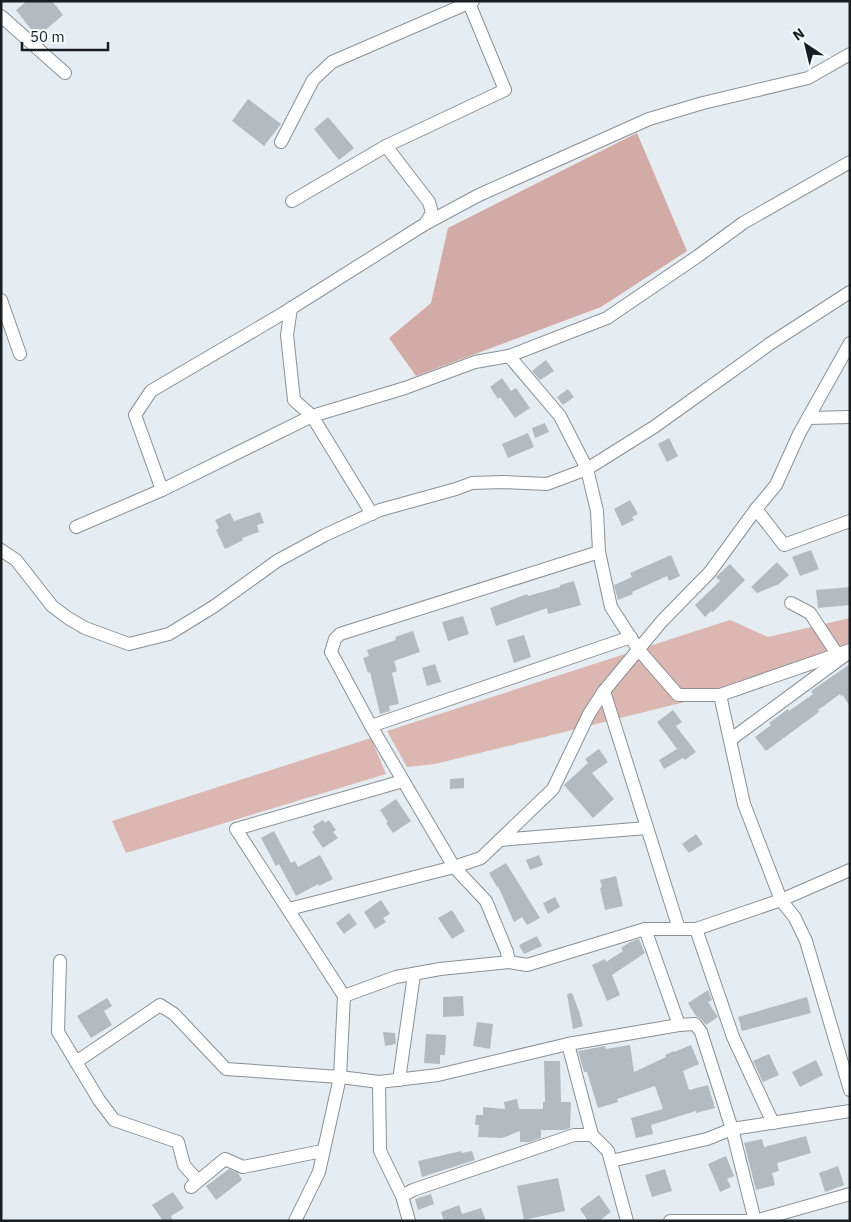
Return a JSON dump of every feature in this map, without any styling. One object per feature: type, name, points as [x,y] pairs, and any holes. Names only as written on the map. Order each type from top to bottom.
[{"type":"street","points":[[281,142],[313,80],[332,62],[471,2],[505,90],[386,146],[292,201]]},
{"type":"street","points":[[1,16],[65,72]]},
{"type":"street","points":[[162,490],[135,415],[151,392],[291,308],[425,224],[479,195],[649,119],[703,103],[808,78],[850,54]]},
{"type":"street","points":[[386,146],[429,202],[432,213],[425,224]]},
{"type":"street","points":[[76,528],[162,490],[312,416],[405,388],[475,362],[509,356],[607,318],[743,223],[850,162]]},
{"type":"street","points":[[1,550],[16,560],[52,606],[85,628],[129,644],[169,634],[213,607],[277,561],[325,535],[372,514],[472,483],[547,484],[587,469],[654,427],[771,343],[850,292]]},
{"type":"street","points":[[1,300],[20,354]]},
{"type":"street","points":[[291,308],[287,335],[294,400],[312,416],[372,514]]},
{"type":"street","points":[[289,909],[454,867],[480,858],[553,789],[589,714],[604,691],[662,621],[710,572],[776,485],[808,418],[850,343]]},
{"type":"street","points":[[509,356],[560,416],[587,469],[596,510],[599,552],[611,607],[638,649],[678,695],[720,695],[846,652]]},
{"type":"street","points":[[808,418],[850,417]]},
{"type":"street","points":[[756,509],[784,545],[850,521]]},
{"type":"street","points":[[509,962],[507,952],[486,901],[454,867],[371,726],[331,652],[335,639],[340,634],[599,552]]},
{"type":"street","points":[[791,603],[810,613],[846,652]]},
{"type":"street","points":[[371,726],[630,637]]},
{"type":"street","points":[[730,740],[846,652]]},
{"type":"street","points":[[604,691],[679,929]]},
{"type":"street","points":[[720,695],[744,804],[782,900],[795,918],[806,941],[850,1090]]},
{"type":"street","points":[[295,1221],[319,1172],[322,1151],[340,1076],[344,996],[236,829],[403,781]]},
{"type":"street","points":[[500,840],[646,828]]},
{"type":"street","points":[[344,996],[396,977],[440,969],[509,962],[527,965],[645,929],[696,929],[782,900],[850,870]]},
{"type":"street","points":[[645,929],[679,1024]]},
{"type":"street","points":[[696,929],[733,1037],[773,1123]]},
{"type":"street","points":[[60,962],[58,1032],[76,1062],[99,1100],[114,1120],[178,1142],[184,1165],[194,1184],[225,1159],[243,1168],[322,1151]]},
{"type":"street","points":[[399,1080],[414,975]]},
{"type":"street","points":[[76,1062],[160,1005],[174,1014],[226,1069],[340,1076],[379,1082],[438,1075],[568,1044],[679,1024],[695,1024],[701,1032],[732,1129],[755,1221]]},
{"type":"street","points":[[568,1044],[592,1135],[608,1151],[627,1221]]},
{"type":"street","points":[[379,1082],[380,1151],[402,1196],[409,1221]]},
{"type":"street","points":[[611,1160],[707,1139],[732,1129],[850,1111]]},
{"type":"street","points":[[402,1196],[413,1190],[574,1135],[592,1135]]},
{"type":"street","points":[[670,1221],[755,1221],[850,1194]]},
{"type":"shaded area","points":[[637,133],[687,251],[601,307],[416,376],[389,338],[431,303],[448,228]]},
{"type":"shaded area","points":[[850,618],[850,661],[435,764],[407,767],[387,731],[730,620],[768,637]]},
{"type":"shaded area","points":[[371,738],[386,774],[126,853],[112,821]]},
{"type":"building","points":[[27,1],[52,1],[63,15],[37,37],[16,10]]},
{"type":"building","points":[[248,99],[281,124],[264,146],[232,121]]},
{"type":"building","points":[[328,117],[354,148],[339,160],[314,129]]},
{"type":"building","points":[[546,360],[554,371],[540,380],[532,371]]},
{"type":"building","points":[[502,378],[511,391],[516,388],[530,408],[515,418],[500,397],[498,399],[490,387]]},
{"type":"building","points":[[568,389],[574,397],[563,405],[557,397]]},
{"type":"building","points":[[545,423],[549,432],[535,438],[532,428]]},
{"type":"building","points":[[528,433],[534,447],[508,458],[502,444]]},
{"type":"building","points":[[669,438],[678,456],[667,462],[658,444]]},
{"type":"building","points":[[630,500],[638,514],[632,517],[634,520],[622,526],[614,509]]},
{"type":"building","points":[[260,512],[264,523],[257,525],[259,532],[242,538],[243,540],[225,549],[216,530],[219,528],[215,520],[230,513],[234,521]]},
{"type":"building","points":[[811,550],[819,569],[800,576],[792,557]]},
{"type":"building","points":[[671,555],[680,576],[669,581],[667,576],[618,600],[614,585],[632,577],[630,573]]},
{"type":"building","points":[[777,562],[789,575],[779,584],[757,593],[751,587]]},
{"type":"building","points":[[730,564],[745,580],[713,612],[711,611],[705,617],[695,605],[720,581],[716,577]]},
{"type":"building","points":[[574,581],[581,605],[548,614],[547,608],[496,626],[490,608],[527,594],[528,596]]},
{"type":"building","points":[[850,587],[850,605],[818,608],[816,590]]},
{"type":"building","points":[[463,616],[469,634],[448,641],[442,622]]},
{"type":"building","points":[[413,631],[420,652],[394,661],[397,671],[392,673],[399,704],[389,706],[390,711],[380,714],[370,672],[368,673],[363,658],[369,656],[367,650],[396,640],[395,637]]},
{"type":"building","points":[[524,635],[531,657],[514,663],[507,640]]},
{"type":"building","points":[[435,664],[441,682],[427,686],[422,668]]},
{"type":"building","points":[[850,664],[850,707],[843,695],[841,696],[840,694],[766,751],[755,737],[771,725],[769,723],[813,694],[811,691]]},
{"type":"building","points":[[673,710],[682,722],[676,726],[696,752],[685,760],[683,758],[664,769],[659,760],[677,749],[657,722]]},
{"type":"building","points":[[599,749],[608,762],[592,773],[614,799],[593,818],[564,785],[588,763],[585,759]]},
{"type":"building","points":[[464,778],[464,788],[450,789],[450,779]]},
{"type":"building","points":[[396,799],[411,821],[393,833],[380,810]]},
{"type":"building","points":[[323,820],[325,823],[329,820],[336,830],[333,832],[338,838],[323,848],[312,832],[315,830],[313,826]]},
{"type":"building","points":[[274,831],[291,863],[295,861],[298,867],[320,855],[333,879],[319,886],[318,884],[296,896],[279,864],[276,866],[261,838]]},
{"type":"building","points":[[696,834],[703,844],[689,853],[682,844]]},
{"type":"building","points":[[539,855],[543,865],[530,870],[526,860]]},
{"type":"building","points":[[506,863],[540,918],[527,925],[522,917],[514,922],[498,886],[489,873]]},
{"type":"building","points":[[616,876],[623,906],[605,910],[600,880]]},
{"type":"building","points":[[555,897],[560,907],[548,914],[543,903]]},
{"type":"building","points":[[381,900],[390,914],[383,918],[386,922],[375,929],[364,912]]},
{"type":"building","points":[[452,910],[465,931],[452,939],[438,918]]},
{"type":"building","points":[[349,913],[357,924],[344,934],[336,923]]},
{"type":"building","points":[[537,936],[542,946],[524,954],[519,945]]},
{"type":"building","points":[[639,939],[645,953],[612,975],[620,995],[607,1001],[592,965],[605,959],[606,962],[623,951],[621,948]]},
{"type":"building","points":[[708,990],[712,1000],[708,1002],[718,1017],[706,1025],[696,1016],[688,1003]]},
{"type":"building","points":[[572,993],[583,1026],[573,1029],[567,994]]},
{"type":"building","points":[[463,996],[464,1016],[443,1017],[443,997]]},
{"type":"building","points":[[807,997],[811,1013],[742,1031],[738,1017]]},
{"type":"building","points":[[107,998],[112,1006],[104,1011],[112,1025],[91,1038],[77,1016]]},
{"type":"building","points":[[477,1022],[493,1024],[490,1049],[473,1046]]},
{"type":"building","points":[[383,1032],[395,1033],[396,1044],[385,1046]]},
{"type":"building","points":[[426,1034],[446,1035],[445,1055],[440,1055],[440,1064],[424,1063]]},
{"type":"building","points":[[630,1045],[634,1072],[666,1057],[665,1055],[691,1045],[699,1064],[683,1071],[689,1090],[708,1085],[715,1108],[696,1113],[696,1111],[651,1125],[653,1134],[636,1138],[631,1118],[663,1109],[655,1086],[617,1099],[618,1102],[598,1108],[587,1072],[584,1072],[578,1051],[605,1046],[606,1049]]},
{"type":"building","points":[[769,1054],[779,1075],[763,1082],[753,1061]]},
{"type":"building","points":[[816,1060],[823,1075],[800,1087],[792,1072]]},
{"type":"building","points":[[544,1061],[560,1061],[561,1102],[571,1102],[570,1128],[564,1130],[541,1130],[541,1138],[530,1142],[520,1142],[520,1131],[502,1138],[478,1137],[479,1125],[475,1125],[476,1115],[483,1115],[483,1107],[505,1109],[504,1102],[517,1099],[519,1109],[543,1109],[543,1102],[545,1102]]},
{"type":"building","points":[[806,1136],[811,1153],[777,1163],[779,1171],[772,1173],[775,1185],[756,1190],[744,1143],[762,1139],[764,1147]]},
{"type":"building","points":[[461,1151],[462,1153],[472,1151],[475,1160],[422,1177],[418,1161]]},
{"type":"building","points":[[726,1156],[734,1176],[727,1179],[731,1187],[720,1192],[708,1164]]},
{"type":"building","points":[[838,1166],[844,1185],[825,1192],[819,1173]]},
{"type":"building","points":[[229,1169],[238,1173],[242,1180],[216,1200],[206,1186]]},
{"type":"building","points":[[665,1169],[672,1191],[652,1197],[645,1175]]},
{"type":"building","points":[[558,1178],[565,1211],[524,1220],[517,1186]]},
{"type":"building","points":[[173,1192],[184,1208],[171,1216],[173,1221],[163,1221],[152,1205]]},
{"type":"building","points":[[431,1194],[434,1204],[418,1210],[415,1199]]},
{"type":"building","points":[[599,1195],[611,1212],[599,1221],[588,1221],[580,1209]]},
{"type":"building","points":[[459,1205],[462,1214],[481,1208],[486,1221],[444,1221],[441,1212]]}]
